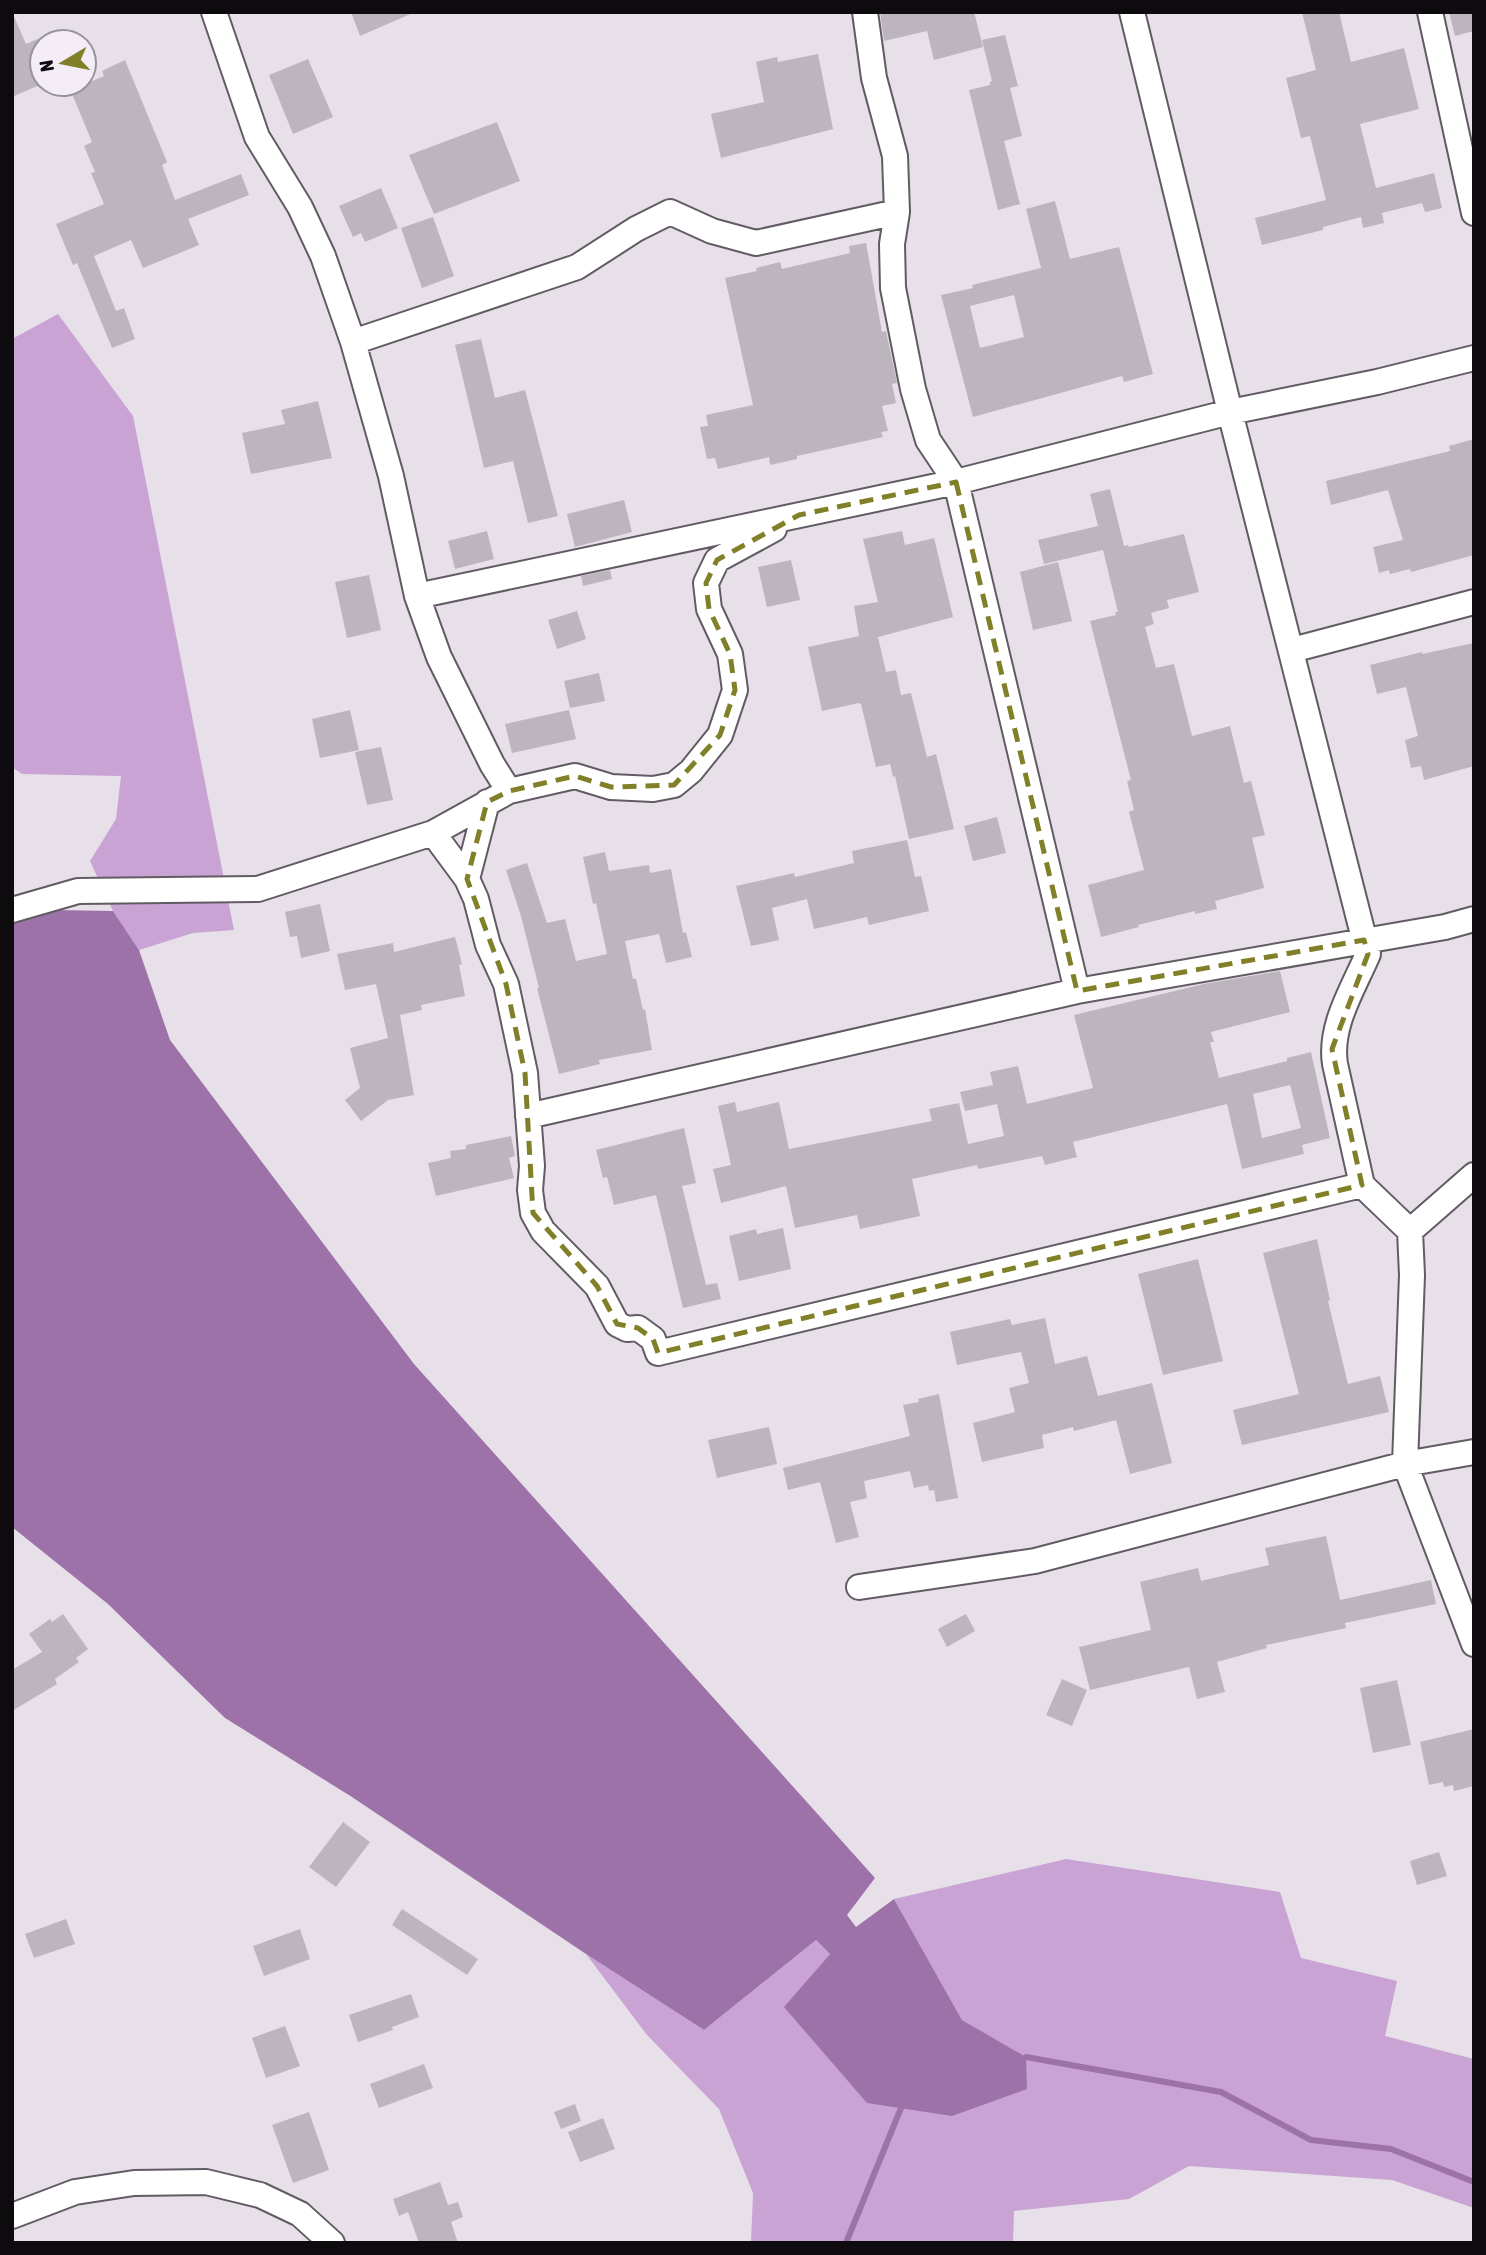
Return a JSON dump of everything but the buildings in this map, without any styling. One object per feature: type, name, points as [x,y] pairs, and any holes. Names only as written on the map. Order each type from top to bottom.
[{"type":"street","points":[[214,12],[257,137],[300,207],[323,256],[353,342],[391,476],[418,596],[439,657],[492,764],[509,791]]},
{"type":"street","points":[[865,12],[874,78],[895,156],[897,212],[892,244],[893,288],[913,389],[928,440],[956,482],[1077,991]]},
{"type":"street","points":[[1132,12],[1367,954],[1336,1028],[1332,1049],[1362,1185],[1410,1231],[1412,1276],[1405,1464],[1474,1644]]},
{"type":"street","points":[[1430,12],[1474,213]]},
{"type":"street","points":[[353,342],[577,267],[636,229],[670,212],[712,231],[756,243],[897,212]]},
{"type":"street","points":[[418,596],[956,482],[1230,412],[1377,382],[1474,358]]},
{"type":"street","points":[[12,910],[78,891],[258,889],[433,833],[509,791],[575,776],[611,787],[653,789],[674,785],[691,772],[719,735],[735,690],[730,654],[709,609],[706,583],[717,560],[799,515]]},
{"type":"street","points":[[1292,650],[1474,602]]},
{"type":"street","points":[[467,879],[487,802]]},
{"type":"street","points":[[433,833],[467,879],[476,899],[488,946],[506,984],[525,1073],[533,1213],[543,1231],[597,1286],[617,1324],[626,1329],[638,1328],[653,1339],[658,1353],[1362,1185]]},
{"type":"street","points":[[528,1116],[1077,991],[1445,927],[1474,919]]},
{"type":"street","points":[[1410,1231],[1474,1175]]},
{"type":"street","points":[[859,1587],[1035,1562],[1405,1464],[1474,1452]]},
{"type":"street","points":[[12,2216],[75,2192],[134,2183],[206,2182],[260,2195],[300,2214],[332,2243]]},
{"type":"highlighted area","points":[[956,482],[1077,991],[1364,940],[1368,954],[1332,1049],[1362,1185],[658,1353],[653,1339],[638,1328],[617,1324],[597,1286],[533,1213],[525,1073],[506,984],[467,879],[487,802],[509,791],[575,776],[611,787],[674,785],[720,735],[735,690],[730,654],[709,609],[706,583],[717,560],[799,515]]},
{"type":"shaded area","points":[[58,314],[133,416],[234,930],[193,933],[139,950],[113,911],[90,861],[116,819],[121,776],[22,774],[12,767],[12,339]]},
{"type":"shaded area","points":[[56,910],[113,911],[139,950],[170,1040],[414,1364],[875,1878],[847,1915],[856,1927],[894,1899],[962,2020],[1026,2057],[1027,2089],[952,2116],[867,2103],[784,2007],[830,1954],[816,1940],[704,2030],[352,1797],[225,1718],[108,1604],[12,1527],[12,924]]},
{"type":"shaded area","points":[[1066,1859],[1280,1892],[1301,1958],[1397,1981],[1385,2036],[1474,2059],[1474,2208],[1392,2180],[1189,2166],[1129,2199],[1014,2211],[1013,2243],[751,2243],[753,2193],[719,2109],[647,2035],[586,1954],[704,2030],[816,1940],[830,1954],[785,2007],[1026,2058],[962,2020],[894,1899]]},
{"type":"waterway","points":[[1026,2057],[1221,2092],[1311,2140],[1391,2149],[1474,2182]]},
{"type":"waterway","points":[[846,2243],[901,2108]]}]
